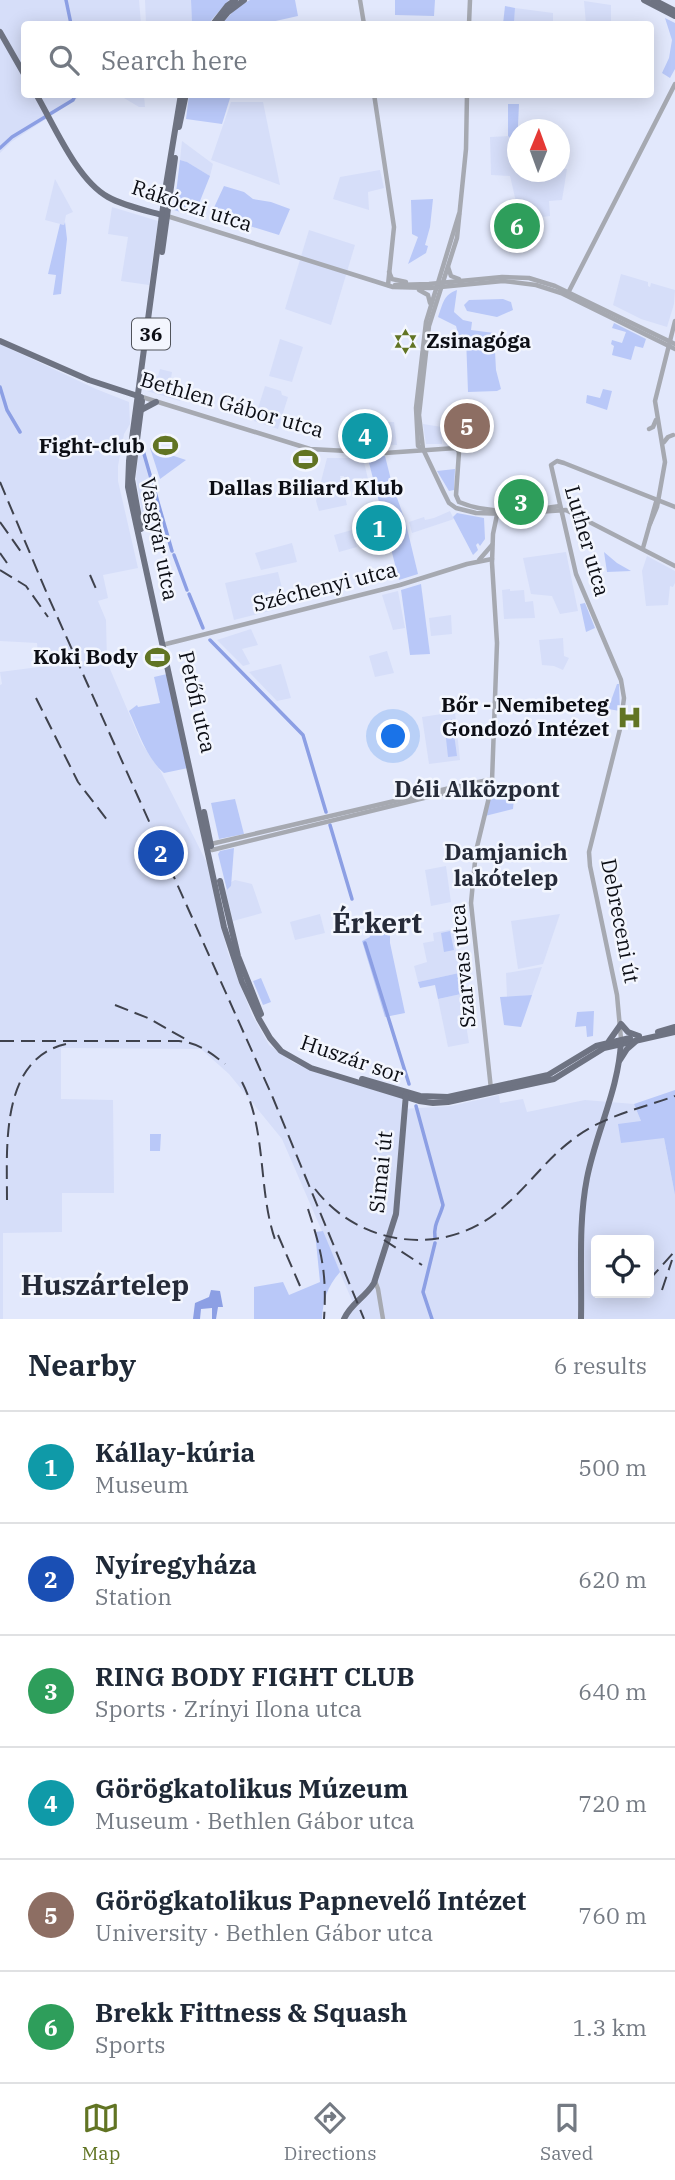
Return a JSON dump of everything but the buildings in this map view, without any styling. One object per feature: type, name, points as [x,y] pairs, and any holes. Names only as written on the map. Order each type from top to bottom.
[{"type":"main road","points":[[215,21],[235,0]]},
{"type":"main road","points":[[220,21],[244,0]]},
{"type":"main road","points":[[644,0],[675,14]]},
{"type":"main road","points":[[654,0],[675,14]]},
{"type":"main road","points":[[0,32],[21,69]]},
{"type":"main road","name":"Rákóczi utca","points":[[38,98],[76,165],[93,186],[110,198],[165,215]]},
{"type":"main road","name":"36","points":[[141,397],[176,133],[183,98]]},
{"type":"main road","name":"36","points":[[141,397],[140,382],[165,215]]},
{"type":"main road","name":"Bethlen Gábor utca","points":[[3,343],[89,380],[141,397]]},
{"type":"main road","points":[[140,382],[127,393],[139,409],[156,402]]},
{"type":"main road","name":"Vasgyár utca","points":[[141,397],[128,467],[128,487],[164,645]]},
{"type":"main road","name":"Petőfi utca","points":[[164,645],[210,847]]},
{"type":"main road","name":"Huszár sor","points":[[210,847],[224,927],[264,1030],[273,1042],[287,1056],[311,1068],[406,1095]]},
{"type":"main road","points":[[606,1045],[621,1024],[639,1038]]},
{"type":"main road","points":[[406,1095],[419,1101],[440,1103],[553,1073],[592,1048],[675,1030]]},
{"type":"main road","points":[[619,1062],[627,1049],[639,1038]]},
{"type":"main road","name":"Debreceni út","points":[[581,1319],[583,1208],[589,1167],[613,1090],[621,1042]]},
{"type":"main road","points":[[606,1045],[619,1062]]},
{"type":"main road","points":[[406,1095],[440,1097],[491,1090]]},
{"type":"main road","name":"Simai út","points":[[344,1319],[350,1306],[368,1292],[375,1281],[396,1214],[406,1095]]},
{"type":"main road","points":[[405,1111],[411,1104],[419,1101]]},
{"type":"street","points":[[360,0],[364,21]]},
{"type":"street","points":[[469,21],[470,1]]},
{"type":"street","points":[[568,295],[675,84]]},
{"type":"street","points":[[375,98],[394,227],[388,285]]},
{"type":"street","points":[[429,308],[457,238],[466,149],[467,98]]},
{"type":"street","points":[[459,214],[431,318],[419,415],[423,450],[449,503],[456,508],[482,513],[560,508],[675,566]]},
{"type":"street","name":"Rákóczi utca","points":[[165,215],[393,287],[440,285]]},
{"type":"street","points":[[448,266],[453,278],[483,279]]},
{"type":"street","points":[[389,267],[392,279],[416,286],[428,295],[429,308],[416,408],[418,445],[423,450]]},
{"type":"street","points":[[440,285],[520,277],[547,283],[672,345]]},
{"type":"street","points":[[440,285],[503,281],[520,277]]},
{"type":"street","points":[[503,281],[544,287],[582,299],[672,345]]},
{"type":"street","points":[[575,283],[575,292],[582,299]]},
{"type":"street","points":[[643,548],[665,468],[664,442],[657,419],[656,393],[672,345],[675,321]]},
{"type":"street","name":"Bethlen Gábor utca","points":[[141,397],[310,449],[385,453],[458,449],[456,499],[477,508],[498,511]]},
{"type":"street","points":[[649,429],[657,419]]},
{"type":"street","points":[[664,442],[673,435]]},
{"type":"street","name":"Luther utca","points":[[597,627],[576,574],[551,469],[552,463],[561,461],[657,501]]},
{"type":"street","points":[[657,501],[675,507]]},
{"type":"street","name":"Szarvas utca","points":[[491,1090],[471,903],[474,864],[491,771],[498,643],[492,545],[498,511]]},
{"type":"street","points":[[482,513],[494,520],[494,525]]},
{"type":"street","points":[[478,561],[492,545]]},
{"type":"street","name":"Széchenyi utca","points":[[164,645],[492,559]]},
{"type":"street","name":"Debreceni út","points":[[597,627],[621,680],[624,698],[620,729],[589,852],[616,988],[621,1042]]},
{"type":"street","points":[[210,847],[488,784]]},
{"type":"street","points":[[375,1281],[379,1289],[383,1319]]},
{"type":"shaded area","points":[[0,0],[139,0],[141,21],[21,21],[21,98],[78,98],[11,142],[0,153]]},
{"type":"shaded area","points":[[145,0],[191,0],[192,21],[146,21]]},
{"type":"shaded area","points":[[191,0],[229,0],[211,21],[192,21]]},
{"type":"shaded area","points":[[250,0],[295,0],[298,16],[276,21],[225,21],[237,7]]},
{"type":"shaded area","points":[[395,0],[435,0],[434,16],[395,15]]},
{"type":"shaded area","points":[[584,1],[611,5],[611,21],[586,21]]},
{"type":"shaded area","points":[[505,6],[515,8],[514,21],[503,21]]},
{"type":"shaded area","points":[[515,8],[553,13],[553,21],[514,21]]},
{"type":"shaded area","points":[[665,18],[675,23],[675,69],[670,78],[662,73],[669,58],[672,40]]},
{"type":"shaded area","points":[[124,98],[144,98],[145,107],[139,107]]},
{"type":"shaded area","points":[[189,98],[230,98],[222,124],[186,119]]},
{"type":"shaded area","points":[[231,102],[263,102],[280,185],[211,160]]},
{"type":"shaded area","points":[[508,104],[519,104],[518,119],[508,119]]},
{"type":"shaded area","points":[[507,136],[507,176],[491,175],[490,137]]},
{"type":"shaded area","points":[[182,141],[213,164],[210,176],[180,160]]},
{"type":"shaded area","points":[[180,160],[210,176],[194,216],[174,210]]},
{"type":"shaded area","points":[[380,170],[384,188],[368,192],[369,210],[333,199],[340,177]]},
{"type":"shaded area","points":[[55,179],[73,212],[66,215],[64,225],[45,220]]},
{"type":"shaded area","points":[[511,182],[565,182],[562,200],[549,201],[550,216],[526,219],[522,209],[517,206]]},
{"type":"shaded area","points":[[224,186],[244,192],[253,199],[290,209],[279,235],[211,214]]},
{"type":"shaded area","points":[[433,199],[426,253],[408,264],[418,237],[412,234],[411,200]]},
{"type":"shaded area","points":[[112,207],[158,221],[149,285],[121,281],[128,237],[108,234]]},
{"type":"shaded area","points":[[65,222],[67,239],[61,294],[53,295],[56,275],[48,274],[60,224],[64,225]]},
{"type":"shaded area","points":[[309,230],[355,245],[331,325],[285,309]]},
{"type":"shaded area","points":[[621,274],[648,282],[650,287],[651,283],[675,290],[667,327],[641,319],[613,305]]},
{"type":"shaded area","points":[[457,290],[454,312],[463,320],[472,322],[471,330],[494,333],[496,370],[501,389],[497,391],[468,392],[466,337],[459,337],[456,326],[438,317],[446,297]]},
{"type":"shaded area","points":[[503,299],[511,302],[513,310],[497,317],[467,311],[464,305],[469,300]]},
{"type":"shaded area","points":[[614,323],[646,339],[643,348],[635,346],[631,360],[612,355],[612,340],[622,343],[626,332],[612,328]]},
{"type":"shaded area","points":[[280,339],[303,347],[292,382],[269,376]]},
{"type":"shaded area","points":[[0,344],[129,402],[130,424],[124,434],[118,481],[138,568],[103,575],[108,598],[98,601],[106,620],[107,662],[142,744],[161,772],[211,871],[228,953],[252,1015],[269,1045],[294,1063],[320,1074],[402,1098],[403,1109],[451,1106],[499,1095],[500,1103],[523,1099],[527,1112],[585,1100],[634,1104],[641,1121],[660,1118],[675,1195],[675,1319],[348,1319],[354,1305],[282,1139],[229,1074],[201,1049],[61,1048],[61,1099],[113,1100],[114,1193],[62,1193],[62,1232],[3,1233],[3,1319],[0,1319],[0,672],[39,667],[37,643],[0,641]]},
{"type":"shaded area","points":[[160,369],[172,372],[170,385],[184,389],[180,401],[147,391],[150,374],[158,376]]},
{"type":"shaded area","points":[[265,386],[281,391],[282,395],[288,397],[278,429],[254,421]]},
{"type":"shaded area","points":[[603,389],[612,391],[607,410],[586,403],[587,395],[600,398]]},
{"type":"shaded area","points":[[371,422],[394,422],[397,445],[369,446]]},
{"type":"shaded area","points":[[423,424],[442,427],[442,444],[426,444]]},
{"type":"shaded area","points":[[139,446],[142,448],[162,516],[143,520],[136,478]]},
{"type":"shaded area","points":[[150,448],[186,460],[160,479]]},
{"type":"shaded area","points":[[367,455],[385,456],[418,574],[399,580]]},
{"type":"shaded area","points":[[327,458],[363,458],[368,479],[344,482],[344,476],[340,476],[347,505],[319,511],[316,501]]},
{"type":"shaded area","points":[[455,469],[454,490],[449,491],[437,471]]},
{"type":"shaded area","points":[[450,511],[454,519],[412,533],[409,522],[424,517],[425,520],[434,518]]},
{"type":"shaded area","points":[[457,513],[484,518],[485,539],[480,546],[478,543],[476,545],[478,550],[473,555],[453,517]]},
{"type":"shaded area","points":[[352,530],[357,547],[339,552],[334,535]]},
{"type":"shaded area","points":[[292,543],[297,562],[261,570],[255,553]]},
{"type":"shaded area","points":[[566,552],[578,611],[560,614],[552,596],[531,594],[523,558]]},
{"type":"shaded area","points":[[604,552],[617,563],[631,571],[607,572]]},
{"type":"shaded area","points":[[647,556],[675,571],[675,583],[673,587],[670,586],[668,605],[646,606],[642,571]]},
{"type":"shaded area","points":[[278,572],[282,588],[268,592],[274,610],[234,620],[225,583]]},
{"type":"shaded area","points":[[421,584],[430,654],[410,655],[401,590]]},
{"type":"shaded area","points":[[502,590],[524,590],[525,602],[533,601],[535,618],[504,619]]},
{"type":"shaded area","points":[[398,591],[405,628],[393,630],[382,595]]},
{"type":"shaded area","points":[[585,603],[595,628],[586,632],[580,604]]},
{"type":"shaded area","points":[[451,615],[452,634],[431,636],[429,618]]},
{"type":"shaded area","points":[[251,629],[258,645],[242,649],[250,664],[243,666],[217,640]]},
{"type":"shaded area","points":[[563,638],[564,656],[569,658],[563,670],[542,665],[539,640]]},
{"type":"shaded area","points":[[387,651],[394,673],[375,677],[369,656]]},
{"type":"shaded area","points":[[281,664],[291,698],[277,701],[249,672]]},
{"type":"shaded area","points":[[167,674],[188,768],[164,773],[148,753],[129,711],[137,705],[160,703],[154,677]]},
{"type":"shaded area","points":[[619,684],[620,711],[608,709]]},
{"type":"shaded area","points":[[455,712],[460,760],[429,764],[422,717]]},
{"type":"shaded area","points":[[452,719],[457,756],[448,757],[444,720]]},
{"type":"shaded area","points":[[497,787],[514,799],[513,809],[485,816],[491,792]]},
{"type":"shaded area","points":[[235,799],[244,834],[219,839],[211,803]]},
{"type":"shaded area","points":[[234,848],[231,886],[227,890],[218,854],[220,851]]},
{"type":"shaded area","points":[[446,866],[451,902],[431,906],[425,870]]},
{"type":"shaded area","points":[[235,880],[252,884],[262,913],[233,921],[225,888],[227,890]]},
{"type":"shaded area","points":[[320,914],[325,933],[295,940],[290,922]]},
{"type":"shaded area","points":[[560,914],[543,964],[518,969],[511,921]]},
{"type":"shaded area","points":[[385,918],[390,931],[390,943],[405,1013],[385,1017],[362,941],[370,937],[367,927]]},
{"type":"shaded area","points":[[453,929],[459,973],[418,982],[414,966],[427,962],[423,943],[434,941],[433,933]]},
{"type":"shaded area","points":[[450,931],[454,950],[444,952],[441,933]]},
{"type":"shaded area","points":[[542,967],[532,995],[507,997],[506,973]]},
{"type":"shaded area","points":[[459,973],[461,994],[438,999],[435,985],[420,988],[418,982]]},
{"type":"shaded area","points":[[261,978],[271,1002],[263,1005],[253,981]]},
{"type":"shaded area","points":[[461,994],[469,1043],[448,1047],[438,999]]},
{"type":"shaded area","points":[[532,995],[521,1027],[504,1025],[500,997]]},
{"type":"shaded area","points":[[594,1011],[593,1036],[587,1037],[586,1026],[575,1027],[577,1012]]},
{"type":"shaded area","points":[[675,1090],[675,1195],[664,1138],[621,1143],[618,1124],[641,1121],[634,1104]]},
{"type":"shaded area","points":[[150,1134],[161,1134],[160,1151],[150,1151]]},
{"type":"shaded area","points":[[323,1231],[340,1272],[326,1294],[322,1319],[254,1319],[254,1287],[283,1282],[289,1295],[320,1282],[315,1232]]},
{"type":"shaded area","points":[[211,1290],[220,1291],[223,1307],[218,1307],[216,1319],[212,1319],[212,1308],[201,1309],[200,1319],[193,1319],[195,1303],[209,1297]]},
{"type":"waterway","points":[[66,0],[70,21]]},
{"type":"waterway","points":[[0,148],[12,137],[74,98]]},
{"type":"waterway","points":[[0,387],[7,410],[20,432]]},
{"type":"waterway","points":[[142,447],[172,551]]},
{"type":"waterway","points":[[174,555],[187,590]]},
{"type":"waterway","points":[[189,594],[203,628]]},
{"type":"waterway","points":[[210,640],[303,735],[326,812]]},
{"type":"waterway","points":[[330,825],[352,899]]},
{"type":"waterway","points":[[365,943],[409,1084]]},
{"type":"waterway","points":[[416,1106],[443,1205],[435,1238]]},
{"type":"waterway","points":[[432,1319],[423,1292],[435,1243]]},
{"type":"railway","points":[[0,482],[48,596],[273,1098],[364,1319]]},
{"type":"railway","points":[[0,522],[24,556]]},
{"type":"railway","points":[[0,553],[7,563]]},
{"type":"railway","points":[[0,570],[26,586],[48,617]]},
{"type":"railway","points":[[90,575],[97,591]]},
{"type":"railway","points":[[36,698],[78,782],[108,821]]},
{"type":"railway","points":[[115,1005],[148,1018],[187,1040]]},
{"type":"railway","points":[[0,1041],[179,1041],[204,1049],[225,1064]]},
{"type":"railway","points":[[7,1200],[8,1131],[18,1086],[29,1067],[45,1053],[66,1044]]},
{"type":"railway","points":[[242,1082],[256,1122],[267,1205],[277,1245]]},
{"type":"railway","points":[[315,1189],[333,1208],[353,1223],[376,1233],[400,1239],[425,1240],[449,1236],[473,1228],[495,1214],[552,1157],[583,1132],[608,1119],[675,1096]]},
{"type":"railway","points":[[308,1209],[322,1263],[324,1319]]},
{"type":"railway","points":[[278,1235],[300,1286]]},
{"type":"railway","points":[[384,1240],[422,1265]]},
{"type":"railway","points":[[654,1274],[675,1251]]},
{"type":"railway","points":[[662,1290],[672,1260]]},
{"type":"place","name":"Brekk Fittness & Squash","points":[[517,226]]},
{"type":"place","name":"Zsinagóga","points":[[406,341]]},
{"type":"place","name":"Görögkatolikus Papnevelő Intézet","points":[[467,426]]},
{"type":"place","name":"Görögkatolikus Múzeum","points":[[365,436]]},
{"type":"place","name":"Fight-club","points":[[165,446]]},
{"type":"place","name":"Dallas Biliard Klub","points":[[306,459]]},
{"type":"place","name":"RING BODY FIGHT CLUB","points":[[521,502]]},
{"type":"place","name":"Kállay-kúria","points":[[379,528]]},
{"type":"place","name":"Koki Body","points":[[158,657]]},
{"type":"place","name":"Bőr - Nemibeteg Gondozó Intézet","points":[[629,717]]},
{"type":"place","name":"Nyíregyháza","points":[[161,853]]},
{"type":"district","name":"Déli Alközpont","points":[[477,789]]},
{"type":"district","name":"Damjanich lakótelep","points":[[506,865]]},
{"type":"district","name":"Érkert","points":[[377,923]]},
{"type":"district","name":"Huszártelep","points":[[105,1285]]}]
